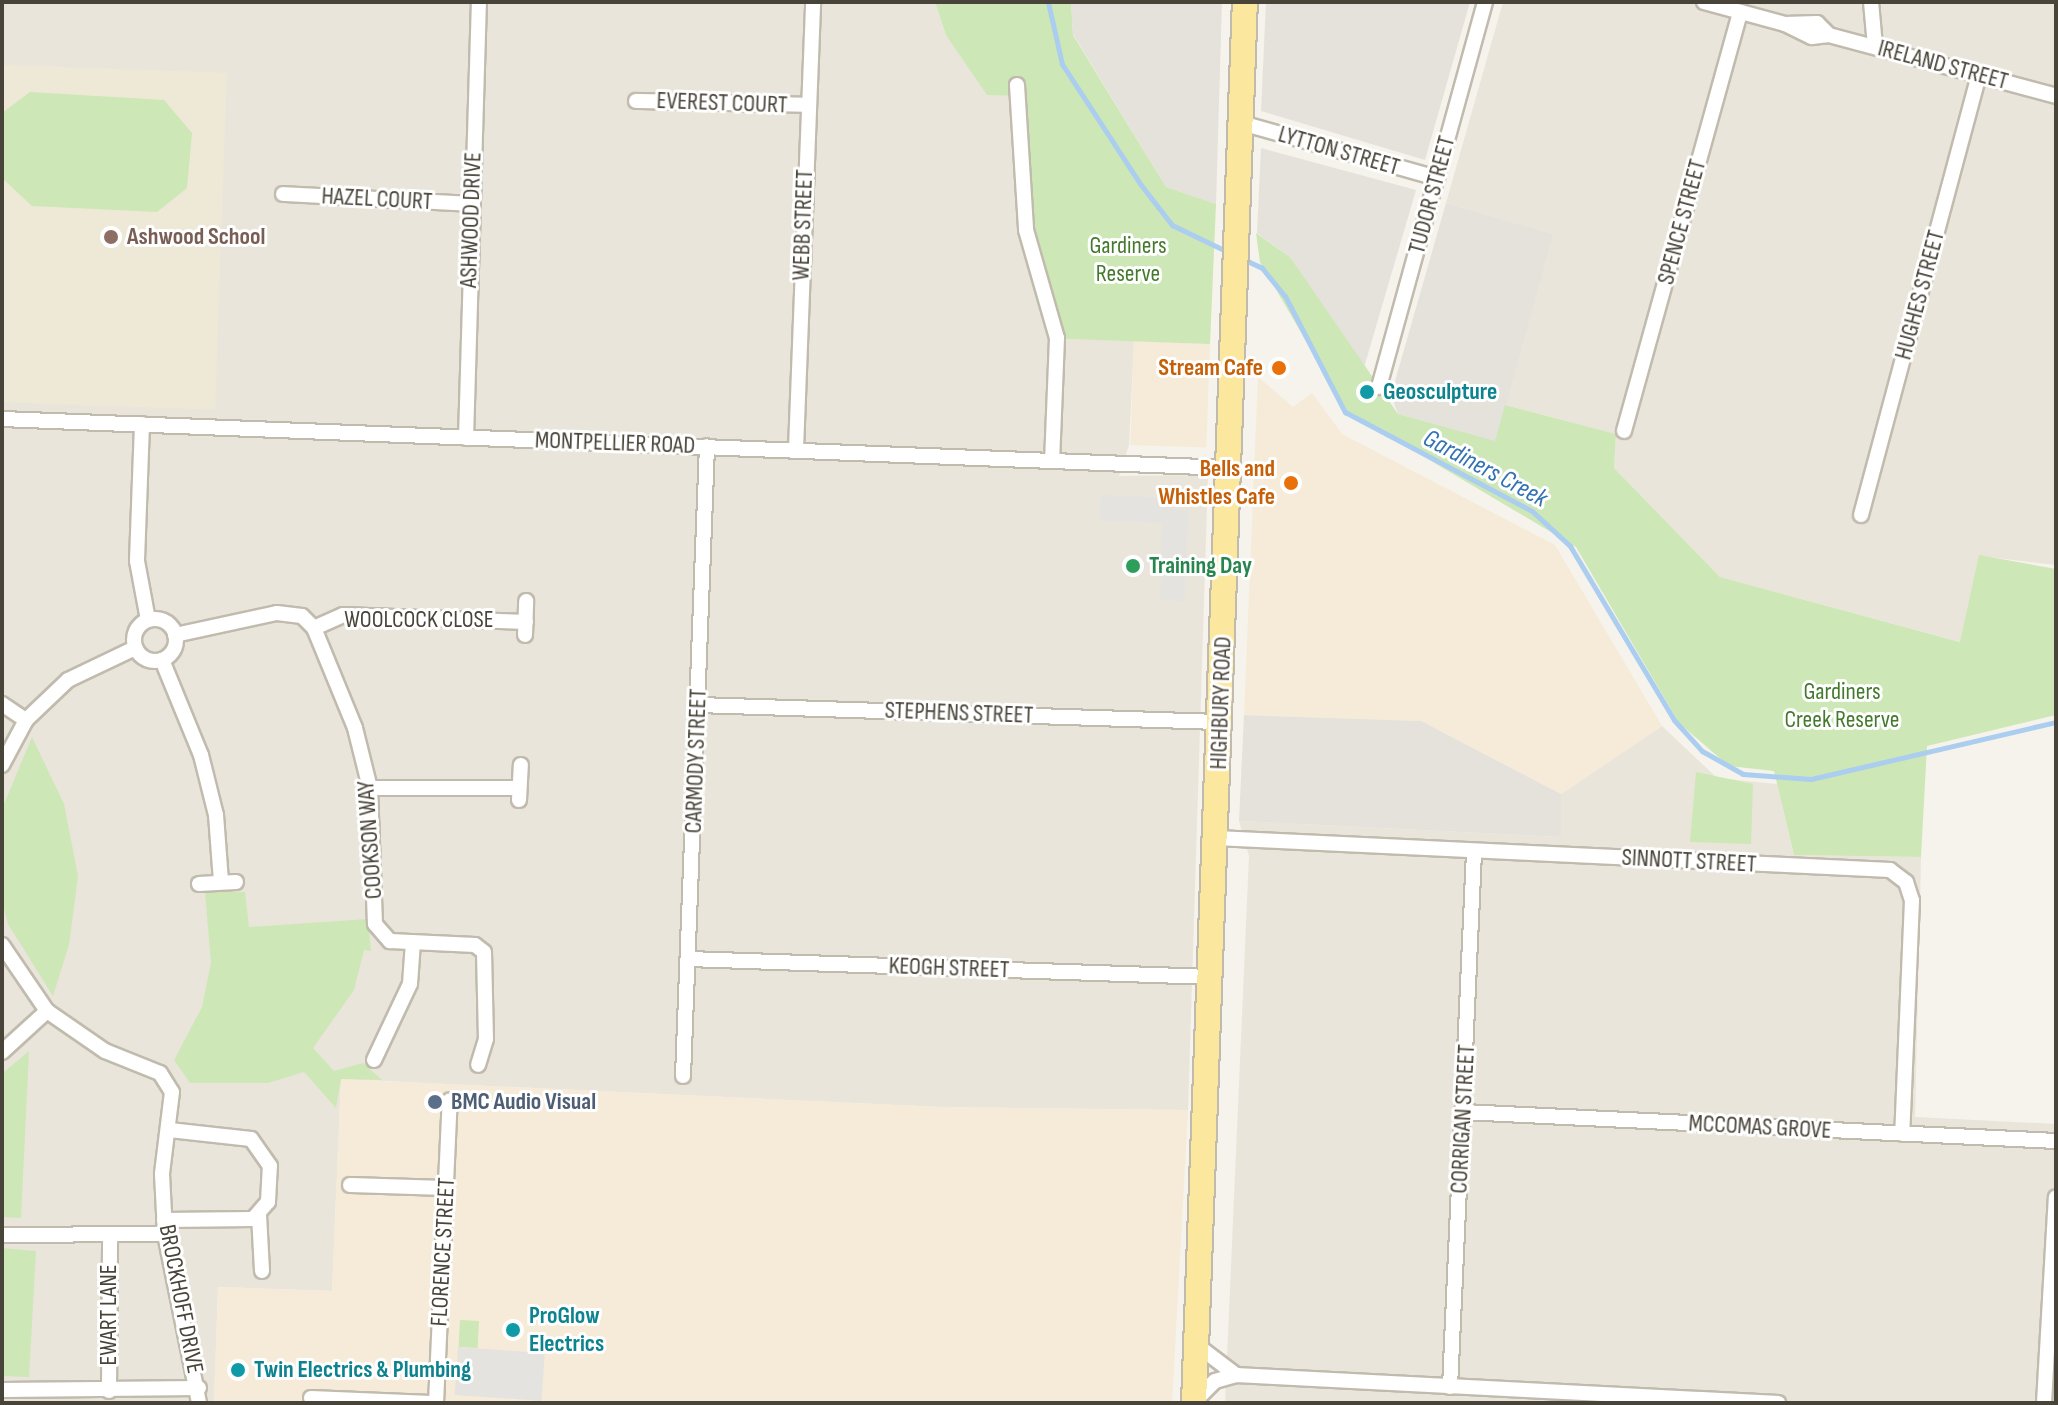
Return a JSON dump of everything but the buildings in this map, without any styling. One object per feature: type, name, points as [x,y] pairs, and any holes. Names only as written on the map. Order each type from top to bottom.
[{"type":"main road","name":"HIGHBURY ROAD","points":[[1194,1403],[1245,2]]},
{"type":"street","name":"ASHWOOD DRIVE","points":[[466,438],[479,2]]},
{"type":"street","name":"WEBB STREET","points":[[796,449],[813,2]]},
{"type":"street","name":"TUDOR STREET","points":[[1379,387],[1485,2]]},
{"type":"street","name":"IRELAND STREET","points":[[1704,2],[1785,24],[1812,37],[1829,35],[1875,46],[2056,96]]},
{"type":"street","points":[[1871,2],[1875,46]]},
{"type":"street","name":"SPENCE STREET","points":[[1624,431],[1740,12]]},
{"type":"street","name":"HUGHES STREET","points":[[1861,515],[1979,76]]},
{"type":"street","points":[[1017,85],[1026,230],[1057,338],[1052,460]]},
{"type":"street","name":"EVEREST COURT","points":[[636,101],[808,105]]},
{"type":"street","name":"LYTTON STREET","points":[[1241,123],[1437,178]]},
{"type":"street","name":"HAZEL COURT","points":[[283,194],[471,204]]},
{"type":"street","name":"MONTPELLIER ROAD","points":[[2,419],[1228,468]]},
{"type":"street","points":[[142,424],[137,561],[148,620]]},
{"type":"street","name":"CARMODY STREET","points":[[683,1076],[707,446]]},
{"type":"street","name":"WOOLCOCK CLOSE","points":[[314,628],[343,615],[525,628],[526,601]]},
{"type":"street","points":[[175,635],[277,613],[302,616],[314,628]]},
{"type":"street","points":[[162,660],[146,659],[135,648],[136,631],[148,620],[165,622],[175,635]]},
{"type":"street","name":"COOKSON WAY","points":[[314,628],[351,714],[370,788],[375,924],[390,941],[484,952],[486,1039],[476,1066]]},
{"type":"street","points":[[175,635],[162,660],[201,755],[229,882],[199,884]]},
{"type":"street","points":[[2,765],[26,720],[68,680],[135,648]]},
{"type":"street","points":[[2,704],[26,720]]},
{"type":"street","name":"STEPHENS STREET","points":[[698,705],[1220,722]]},
{"type":"street","points":[[370,788],[519,794],[521,765]]},
{"type":"street","name":"SINNOTT STREET","points":[[1216,838],[1890,870],[1906,882],[1912,900],[1902,1134]]},
{"type":"street","name":"CORRIGAN STREET","points":[[1450,1387],[1474,852]]},
{"type":"street","points":[[374,1060],[410,984],[413,942]]},
{"type":"street","name":"BROCKHOFF DRIVE","points":[[2,945],[47,1011],[105,1051],[160,1073],[174,1103],[169,1130],[165,1227],[199,1395]]},
{"type":"street","name":"KEOGH STREET","points":[[688,959],[1211,977]]},
{"type":"street","points":[[2,1052],[47,1011]]},
{"type":"street","name":"FLORENCE STREET","points":[[434,1403],[450,1100]]},
{"type":"street","name":"MCCOMAS GROVE","points":[[1463,1112],[2056,1141]]},
{"type":"street","points":[[169,1130],[261,1143],[270,1166],[268,1202],[259,1215],[262,1271]]},
{"type":"street","points":[[350,1185],[446,1188]]},
{"type":"street","points":[[2044,1403],[2056,1197]]},
{"type":"street","points":[[2,1235],[110,1239],[165,1227],[259,1215]]},
{"type":"street","name":"EWART LANE","points":[[109,1391],[110,1239]]},
{"type":"street","points":[[1196,1340],[1210,1361],[1236,1375],[1778,1403]]},
{"type":"street","points":[[1194,1403],[1204,1388],[1236,1375]]},
{"type":"street","points":[[2,1390],[27,1397],[109,1391],[199,1395]]},
{"type":"street","points":[[311,1398],[434,1403]]},
{"type":"shaded area","points":[[2,2],[935,2],[946,35],[1026,95],[1033,241],[1066,339],[1134,341],[1129,445],[1119,476],[1208,475],[1188,1110],[941,1107],[341,1079],[332,1291],[218,1287],[214,1403],[2,1403]]},
{"type":"shaded area","points":[[1071,2],[1222,2],[1216,204],[1166,187],[1073,34]]},
{"type":"shaded area","points":[[1266,2],[1470,2],[1425,160],[1261,111]]},
{"type":"shaded area","points":[[1503,2],[2056,2],[2056,565],[1980,556],[1961,642],[1720,577],[1614,468],[1616,434],[1505,405],[1552,234],[1446,203]]},
{"type":"shaded area","name":"Ashwood School","points":[[2,65],[227,73],[215,410],[2,402]]},
{"type":"shaded area","points":[[1261,148],[1416,190],[1363,371],[1290,257],[1257,233]]},
{"type":"shaded area","points":[[1446,203],[1553,234],[1496,442],[1398,414],[1391,395]]},
{"type":"shaded area","points":[[1134,341],[1210,344],[1206,448],[1130,445]]},
{"type":"shaded area","points":[[1258,377],[1293,407],[1312,393],[1342,434],[1555,545],[1662,726],[1561,794],[1421,721],[1244,715]]},
{"type":"shaded area","points":[[1101,495],[1175,498],[1175,510],[1188,511],[1185,601],[1160,600],[1162,523],[1100,521]]},
{"type":"shaded area","points":[[1244,715],[1421,721],[1561,794],[1561,837],[1239,821]]},
{"type":"shaded area","points":[[1662,726],[1717,778],[1777,784],[1794,855],[1921,857],[1915,1117],[2056,1124],[2056,1403],[1225,1403],[1249,856],[1239,821],[1561,837],[1561,794]]},
{"type":"shaded area","points":[[341,1079],[941,1107],[1188,1110],[1172,1403],[214,1403],[218,1287],[332,1291]]},
{"type":"shaded area","points":[[458,1347],[545,1353],[541,1401],[455,1395]]},
{"type":"green space","name":"Gardiners Reserve","points":[[935,2],[1071,2],[1073,35],[1166,187],[1216,204],[1210,344],[1066,339],[1033,241],[1026,96],[987,95],[946,35]]},
{"type":"green space","points":[[30,92],[164,100],[192,133],[187,188],[157,212],[32,206],[2,178],[2,113]]},
{"type":"green space","name":"Gardiners Creek Reserve","points":[[1256,233],[1290,257],[1398,414],[1495,441],[1505,405],[1616,434],[1614,468],[1720,577],[1960,642],[1979,555],[2056,569],[2056,715],[1927,746],[1921,857],[1794,855],[1774,771],[1729,766],[1679,723],[1576,547],[1347,411],[1260,262]]},
{"type":"green space","points":[[32,737],[64,804],[78,876],[69,945],[53,996],[8,924],[2,900],[2,809]]},
{"type":"green space","points":[[1696,772],[1753,784],[1751,844],[1690,842]]},
{"type":"green space","points":[[205,892],[245,892],[249,927],[368,919],[371,951],[364,950],[354,990],[313,1048],[334,1071],[363,1063],[382,1080],[341,1079],[336,1108],[304,1072],[268,1083],[190,1083],[174,1060],[202,1007],[211,963]]},
{"type":"green space","points":[[29,1051],[21,1218],[2,1217],[4,1072]]},
{"type":"green space","points":[[2,1248],[36,1251],[29,1377],[2,1376]]},
{"type":"green space","points":[[460,1320],[479,1321],[478,1348],[459,1347]]},
{"type":"waterway","name":"Gardiners Creek","points":[[1048,2],[1062,64],[1141,185],[1172,225],[1230,253]]},
{"type":"waterway","name":"Gardiners Creek","points":[[1243,259],[1262,268],[1285,296],[1345,412],[1532,511],[1570,546],[1674,720],[1702,751],[1743,774],[1811,779],[2056,722]]},
{"type":"place","name":"Ashwood School","points":[[111,237]]},
{"type":"place","name":"Stream Cafe","points":[[1279,368]]},
{"type":"place","name":"Geosculpture","points":[[1367,392]]},
{"type":"place","name":"Bells and Whistles Cafe","points":[[1291,483]]},
{"type":"place","name":"Training Day","points":[[1133,566]]},
{"type":"place","name":"BMC Audio Visual","points":[[435,1102]]},
{"type":"place","name":"ProGlow Electrics","points":[[513,1330]]},
{"type":"place","name":"Twin Electrics & Plumbing","points":[[238,1370]]}]
